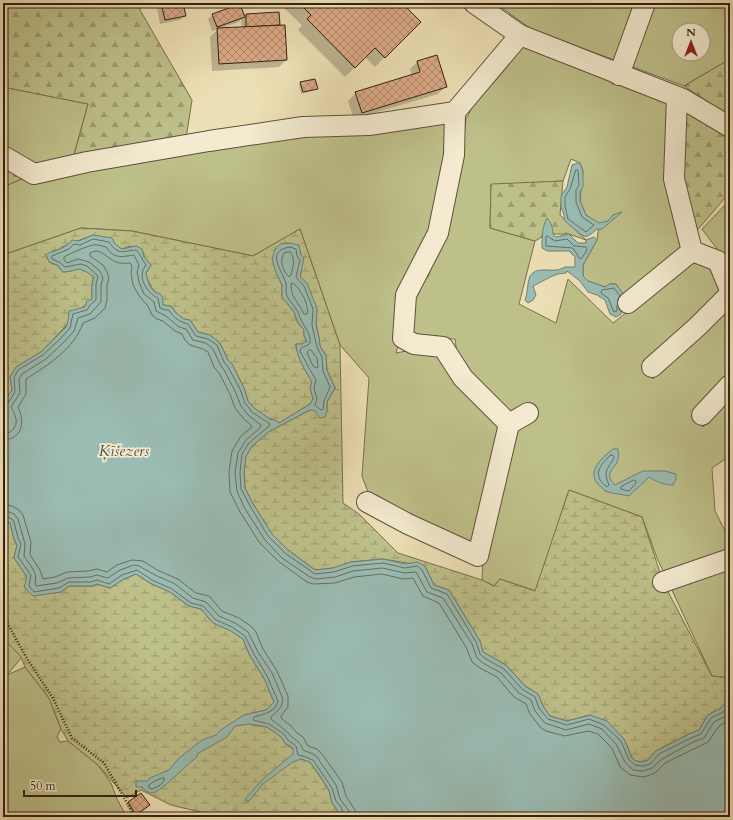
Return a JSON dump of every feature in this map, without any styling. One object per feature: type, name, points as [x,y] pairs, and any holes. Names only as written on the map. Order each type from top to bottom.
[{"type":"street","points":[[474,3],[498,10],[520,35],[677,97],[730,127]]},
{"type":"street","points":[[619,74],[645,3]]},
{"type":"street","points":[[509,424],[463,378],[443,347],[414,344],[403,338],[406,296],[438,234],[454,155],[454,112],[520,35]]},
{"type":"street","points":[[677,97],[674,180],[692,251]]},
{"type":"street","points":[[3,156],[34,174],[88,162],[209,140],[303,127],[369,125],[454,112]]},
{"type":"street","points":[[692,251],[718,261],[730,290]]},
{"type":"street","points":[[628,303],[692,251]]},
{"type":"street","points":[[652,367],[697,327],[730,294]]},
{"type":"street","points":[[702,415],[730,385]]},
{"type":"street","points":[[367,502],[408,524],[478,556],[509,424],[528,413]]},
{"type":"street","points":[[663,582],[730,559]]},
{"type":"path","points":[[3,615],[26,657],[53,698],[72,738],[104,763],[135,817]]},
{"type":"green space","points":[[3,3],[140,3],[140,10],[192,100],[185,145],[71,166],[88,104],[3,87]]},
{"type":"green space","points":[[495,3],[730,3],[730,59],[684,86],[531,29]]},
{"type":"green space","points":[[521,43],[668,100],[689,249],[627,300],[616,284],[610,284],[605,287],[588,281],[583,276],[583,265],[597,240],[599,224],[586,215],[580,201],[583,171],[580,163],[571,159],[563,181],[491,185],[490,228],[535,241],[519,304],[556,323],[568,279],[613,323],[694,259],[712,266],[723,291],[641,366],[653,379],[730,307],[730,378],[693,417],[703,427],[730,398],[730,456],[712,468],[715,511],[730,541],[730,678],[712,676],[657,558],[642,517],[569,490],[536,591],[500,579],[494,586],[482,580],[483,559],[508,416],[458,361],[455,339],[425,339],[411,332],[413,296],[429,275],[462,151],[466,119],[475,102]]},
{"type":"green space","points":[[730,59],[730,117],[684,86]]},
{"type":"green space","points":[[3,87],[88,104],[71,166],[450,117],[449,157],[396,353],[416,349],[441,352],[504,427],[477,547],[369,495],[362,476],[369,378],[340,345],[300,229],[253,256],[132,231],[81,228],[3,255],[3,187],[33,174],[3,156]]},
{"type":"green space","points":[[683,108],[730,134],[730,192],[693,235],[682,158]]},
{"type":"green space","points":[[3,156],[24,178],[3,187]]},
{"type":"green space","points":[[563,181],[560,215],[586,240],[569,234],[553,234],[547,219],[542,237],[535,241],[490,228],[491,184]]},
{"type":"green space","points":[[730,200],[730,266],[702,229]]},
{"type":"green space","points":[[81,228],[132,231],[253,256],[300,229],[340,345],[343,503],[359,514],[398,553],[482,580],[494,586],[500,579],[535,591],[569,490],[642,517],[663,582],[712,676],[730,678],[730,699],[721,708],[708,715],[699,730],[656,751],[648,760],[642,762],[636,761],[632,758],[624,739],[590,715],[567,721],[550,716],[543,706],[538,694],[525,686],[506,665],[483,652],[480,641],[449,590],[434,585],[425,566],[383,559],[351,562],[333,568],[315,570],[288,550],[272,534],[245,488],[244,473],[246,456],[252,446],[270,431],[310,410],[314,409],[318,414],[327,410],[327,402],[335,388],[327,370],[326,356],[320,346],[316,324],[317,309],[300,277],[301,270],[275,270],[282,285],[282,297],[294,312],[298,323],[304,330],[304,336],[307,341],[302,344],[296,344],[300,359],[312,382],[310,387],[313,399],[310,404],[279,423],[270,419],[254,408],[248,401],[244,388],[220,343],[210,335],[198,332],[190,320],[184,319],[170,306],[163,305],[147,278],[146,273],[151,265],[144,257],[142,249],[130,246],[122,249],[93,235],[53,251],[49,262],[57,265],[63,272],[81,269],[85,270],[94,277],[92,284],[92,299],[74,314],[66,326],[41,352],[16,367],[10,377],[12,390],[3,404],[3,255]]},
{"type":"green space","points":[[3,519],[10,522],[17,545],[14,558],[27,577],[49,593],[61,592],[69,586],[92,586],[97,584],[110,588],[124,579],[136,574],[150,583],[170,592],[189,606],[201,609],[213,623],[231,631],[243,639],[250,656],[264,678],[274,702],[266,710],[244,715],[249,724],[267,727],[310,762],[329,790],[332,803],[342,817],[221,817],[171,805],[141,790],[127,798],[98,765],[68,741],[61,729],[49,698],[25,667],[21,657],[7,642],[3,632]]},
{"type":"green space","points":[[3,642],[11,645],[22,657],[7,675],[25,667],[49,698],[61,729],[57,737],[60,742],[68,741],[98,765],[111,783],[117,799],[127,817],[3,817]]},
{"type":"water","points":[[580,163],[583,171],[583,187],[580,191],[580,201],[586,215],[599,223],[608,221],[613,215],[622,212],[602,229],[597,229],[586,237],[580,234],[564,220],[561,207],[561,196],[567,187],[572,165]]},
{"type":"water","points":[[547,218],[552,226],[553,234],[556,237],[569,234],[578,243],[586,243],[586,240],[594,237],[597,240],[583,265],[583,276],[588,281],[605,287],[610,284],[616,284],[624,295],[621,306],[621,314],[616,317],[610,314],[605,300],[588,292],[580,281],[567,271],[566,273],[553,276],[533,286],[536,295],[533,300],[528,303],[525,300],[530,276],[535,271],[575,267],[575,257],[569,251],[547,251],[542,248],[543,229]]},
{"type":"water","name":"Ķīšezers","points":[[93,235],[112,238],[115,244],[122,249],[136,246],[142,249],[144,257],[151,265],[146,273],[148,281],[154,291],[162,296],[163,305],[170,306],[184,319],[190,320],[198,332],[210,335],[220,343],[244,388],[248,401],[254,408],[270,419],[279,423],[310,404],[313,399],[310,387],[312,382],[300,359],[296,344],[302,344],[307,341],[304,336],[304,330],[298,323],[294,312],[282,297],[282,285],[272,259],[275,250],[280,244],[290,243],[299,245],[301,255],[304,258],[300,277],[307,283],[317,309],[316,324],[320,346],[326,356],[327,370],[335,388],[327,402],[325,417],[320,418],[314,410],[310,410],[270,431],[252,446],[246,456],[244,473],[245,488],[272,534],[288,550],[315,570],[333,568],[351,562],[383,559],[405,564],[417,562],[425,566],[434,585],[449,590],[480,641],[483,652],[506,665],[525,686],[538,694],[543,706],[550,716],[567,721],[590,715],[607,721],[624,739],[632,758],[636,761],[642,762],[648,760],[656,751],[699,730],[708,715],[721,708],[730,699],[730,817],[342,817],[332,803],[329,790],[318,773],[310,762],[301,759],[293,762],[263,784],[249,801],[246,801],[246,798],[263,779],[293,754],[293,748],[267,727],[249,724],[235,726],[227,737],[197,754],[197,757],[156,792],[151,793],[142,787],[136,787],[136,781],[147,781],[150,778],[169,770],[178,759],[202,740],[216,735],[222,729],[244,715],[266,710],[274,702],[264,678],[250,656],[243,639],[231,631],[213,623],[201,609],[189,606],[170,592],[150,583],[136,574],[124,579],[110,588],[97,584],[92,586],[69,586],[61,592],[33,596],[24,587],[27,577],[14,558],[17,545],[10,523],[3,519],[3,425],[6,425],[7,419],[3,414],[3,404],[12,390],[10,377],[16,367],[41,352],[66,327],[69,311],[85,307],[87,301],[92,299],[92,284],[94,277],[81,269],[63,272],[57,265],[49,262],[46,255],[64,247],[72,240],[79,241]]},
{"type":"water","points":[[613,449],[618,449],[617,463],[610,474],[611,481],[615,485],[643,471],[665,471],[676,474],[676,479],[673,485],[661,483],[649,477],[629,496],[605,491],[598,484],[594,474],[597,465]]},
{"type":"building","points":[[161,3],[183,3],[186,16],[165,20]]},
{"type":"building","points":[[299,3],[402,3],[421,22],[385,58],[375,48],[355,68],[307,19],[311,15]]},
{"type":"building","points":[[240,4],[245,17],[217,27],[212,14]]},
{"type":"building","points":[[279,12],[280,25],[246,27],[246,14]]},
{"type":"building","points":[[285,25],[287,60],[219,64],[217,28]]},
{"type":"building","points":[[437,55],[447,87],[362,113],[355,92],[420,72],[417,61]]},
{"type":"building","points":[[315,79],[318,89],[303,92],[300,82]]},
{"type":"building","points":[[141,793],[150,805],[136,815],[128,802]]}]
